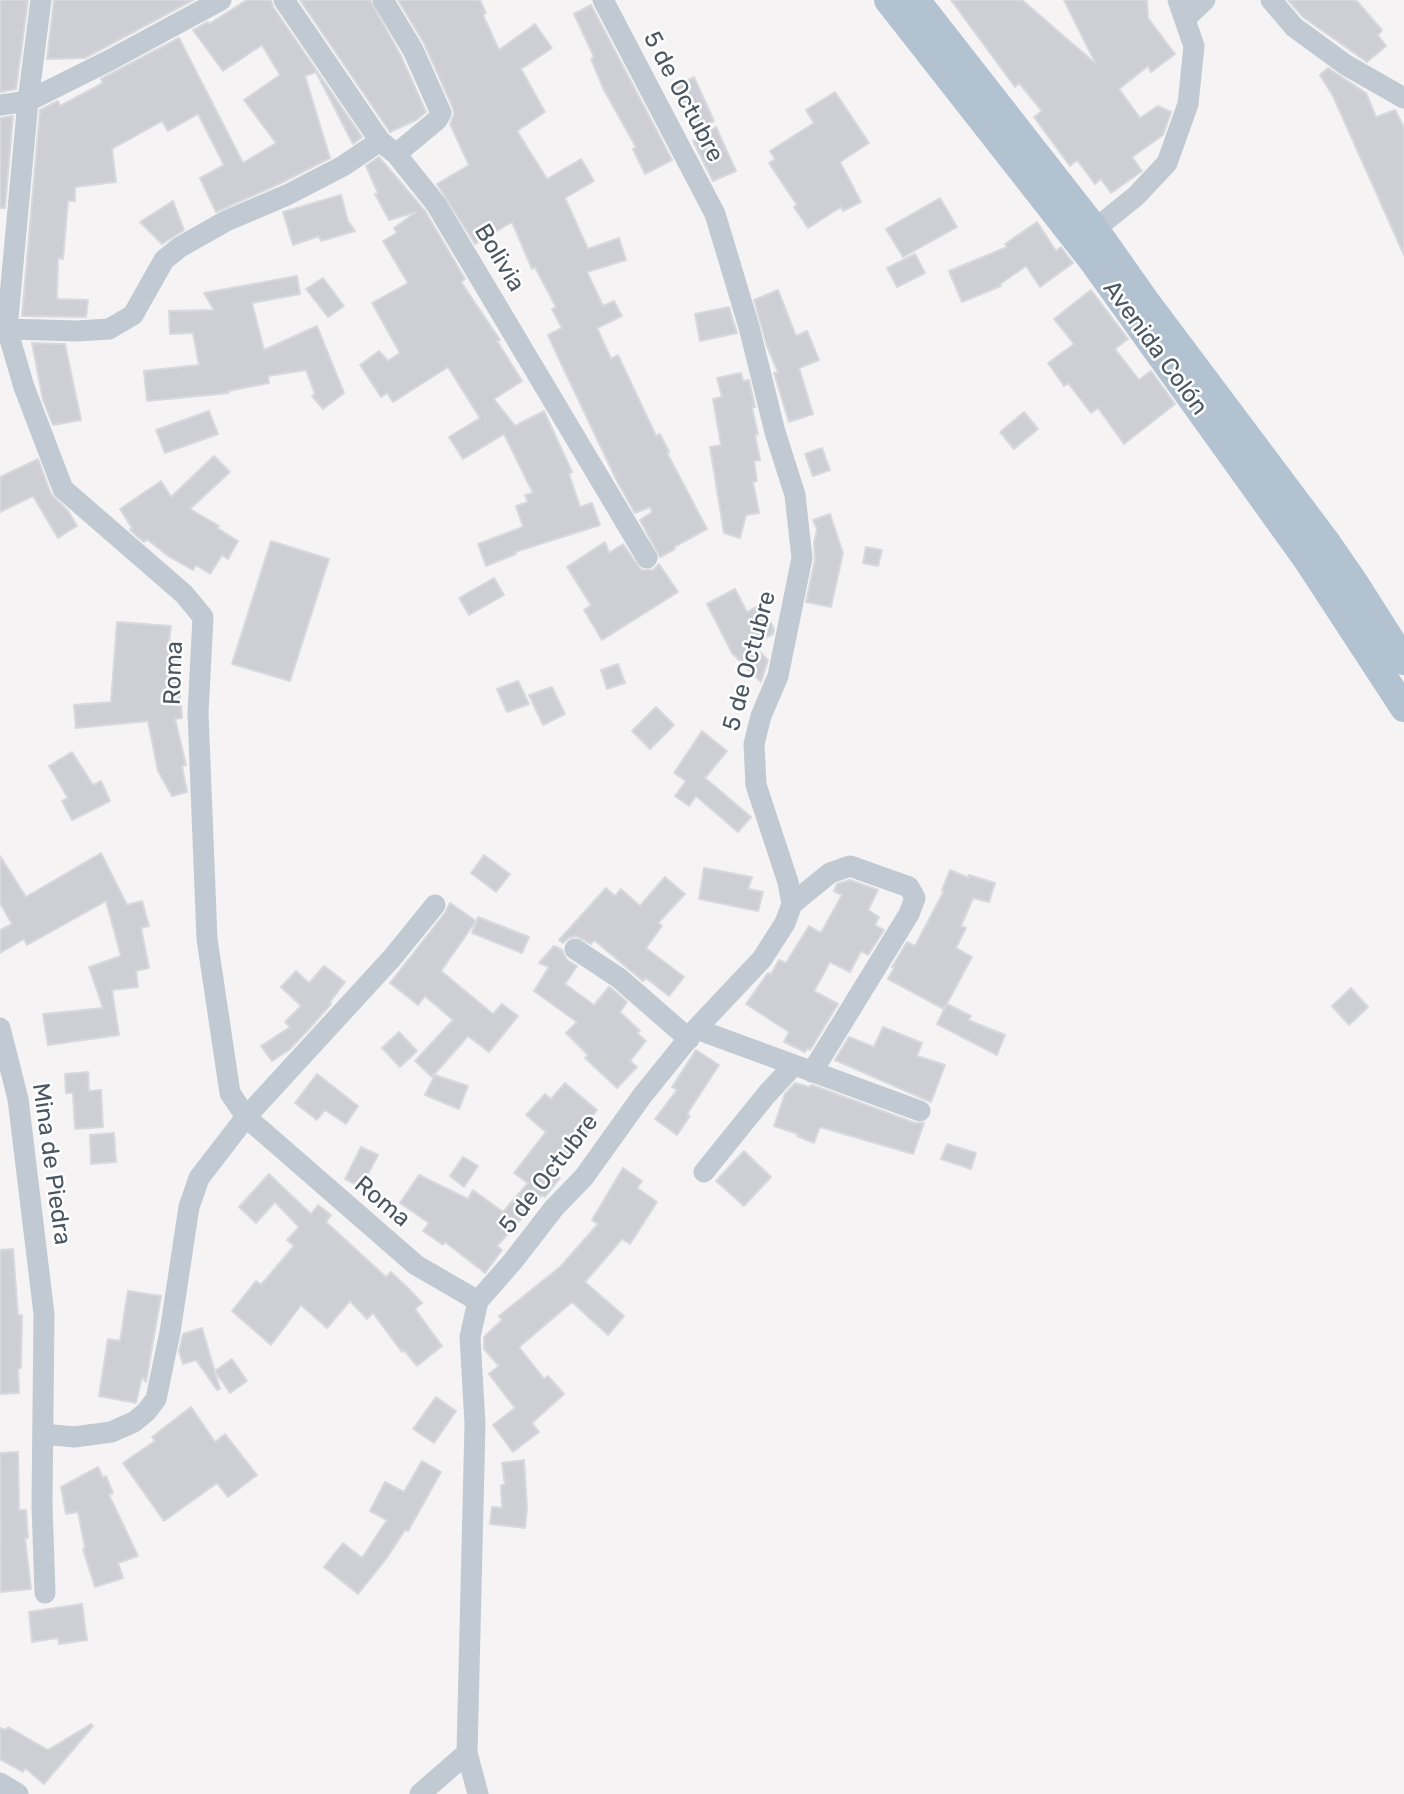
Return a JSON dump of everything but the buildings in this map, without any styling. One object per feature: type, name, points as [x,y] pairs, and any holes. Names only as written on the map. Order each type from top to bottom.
[{"type":"main road","name":"Avenida Colón","points":[[888,0],[1147,303],[1327,543],[1404,662]]},
{"type":"main road","name":"Avenida Colón","points":[[916,0],[1086,234],[1318,575],[1404,708]]},
{"type":"street","name":"Roma","points":[[41,0],[4,330],[63,489],[184,594],[203,617],[198,713],[207,939],[230,1093],[246,1117],[416,1265],[478,1301]]},
{"type":"street","points":[[0,105],[28,101],[221,0]]},
{"type":"street","name":"Bolivia","points":[[284,0],[388,148],[436,204],[647,558]]},
{"type":"street","points":[[4,330],[109,329],[133,315],[164,260],[180,247],[226,221],[388,148],[437,120],[441,113],[413,50],[383,0]]},
{"type":"street","name":"5 de Octubre","points":[[478,1301],[554,1208],[584,1177],[642,1096],[692,1034],[762,960],[785,923],[792,904],[788,882],[756,785],[754,744],[761,716],[778,676],[802,558],[796,495],[775,432],[749,327],[715,214],[603,0]]},
{"type":"street","points":[[1086,234],[1136,196],[1167,163],[1188,104],[1194,46],[1182,9],[1205,0]]},
{"type":"street","points":[[1271,0],[1294,27],[1346,65],[1404,98]]},
{"type":"street","points":[[704,1172],[766,1094],[803,1068],[902,924],[915,898],[909,887],[850,866],[830,873],[792,904]]},
{"type":"street","points":[[44,1434],[74,1437],[111,1432],[134,1422],[156,1399],[170,1332],[188,1207],[199,1178],[246,1117],[392,958],[435,905]]},
{"type":"street","points":[[575,949],[619,978],[692,1034],[803,1068],[920,1111]]},
{"type":"street","name":"Mina de Piedra","points":[[0,1028],[18,1099],[44,1314],[42,1505],[45,1593]]},
{"type":"street","points":[[478,1301],[470,1337],[475,1424],[467,1753],[478,1794]]},
{"type":"street","points":[[420,1794],[467,1753]]},
{"type":"street","points":[[0,1783],[18,1794]]}]
